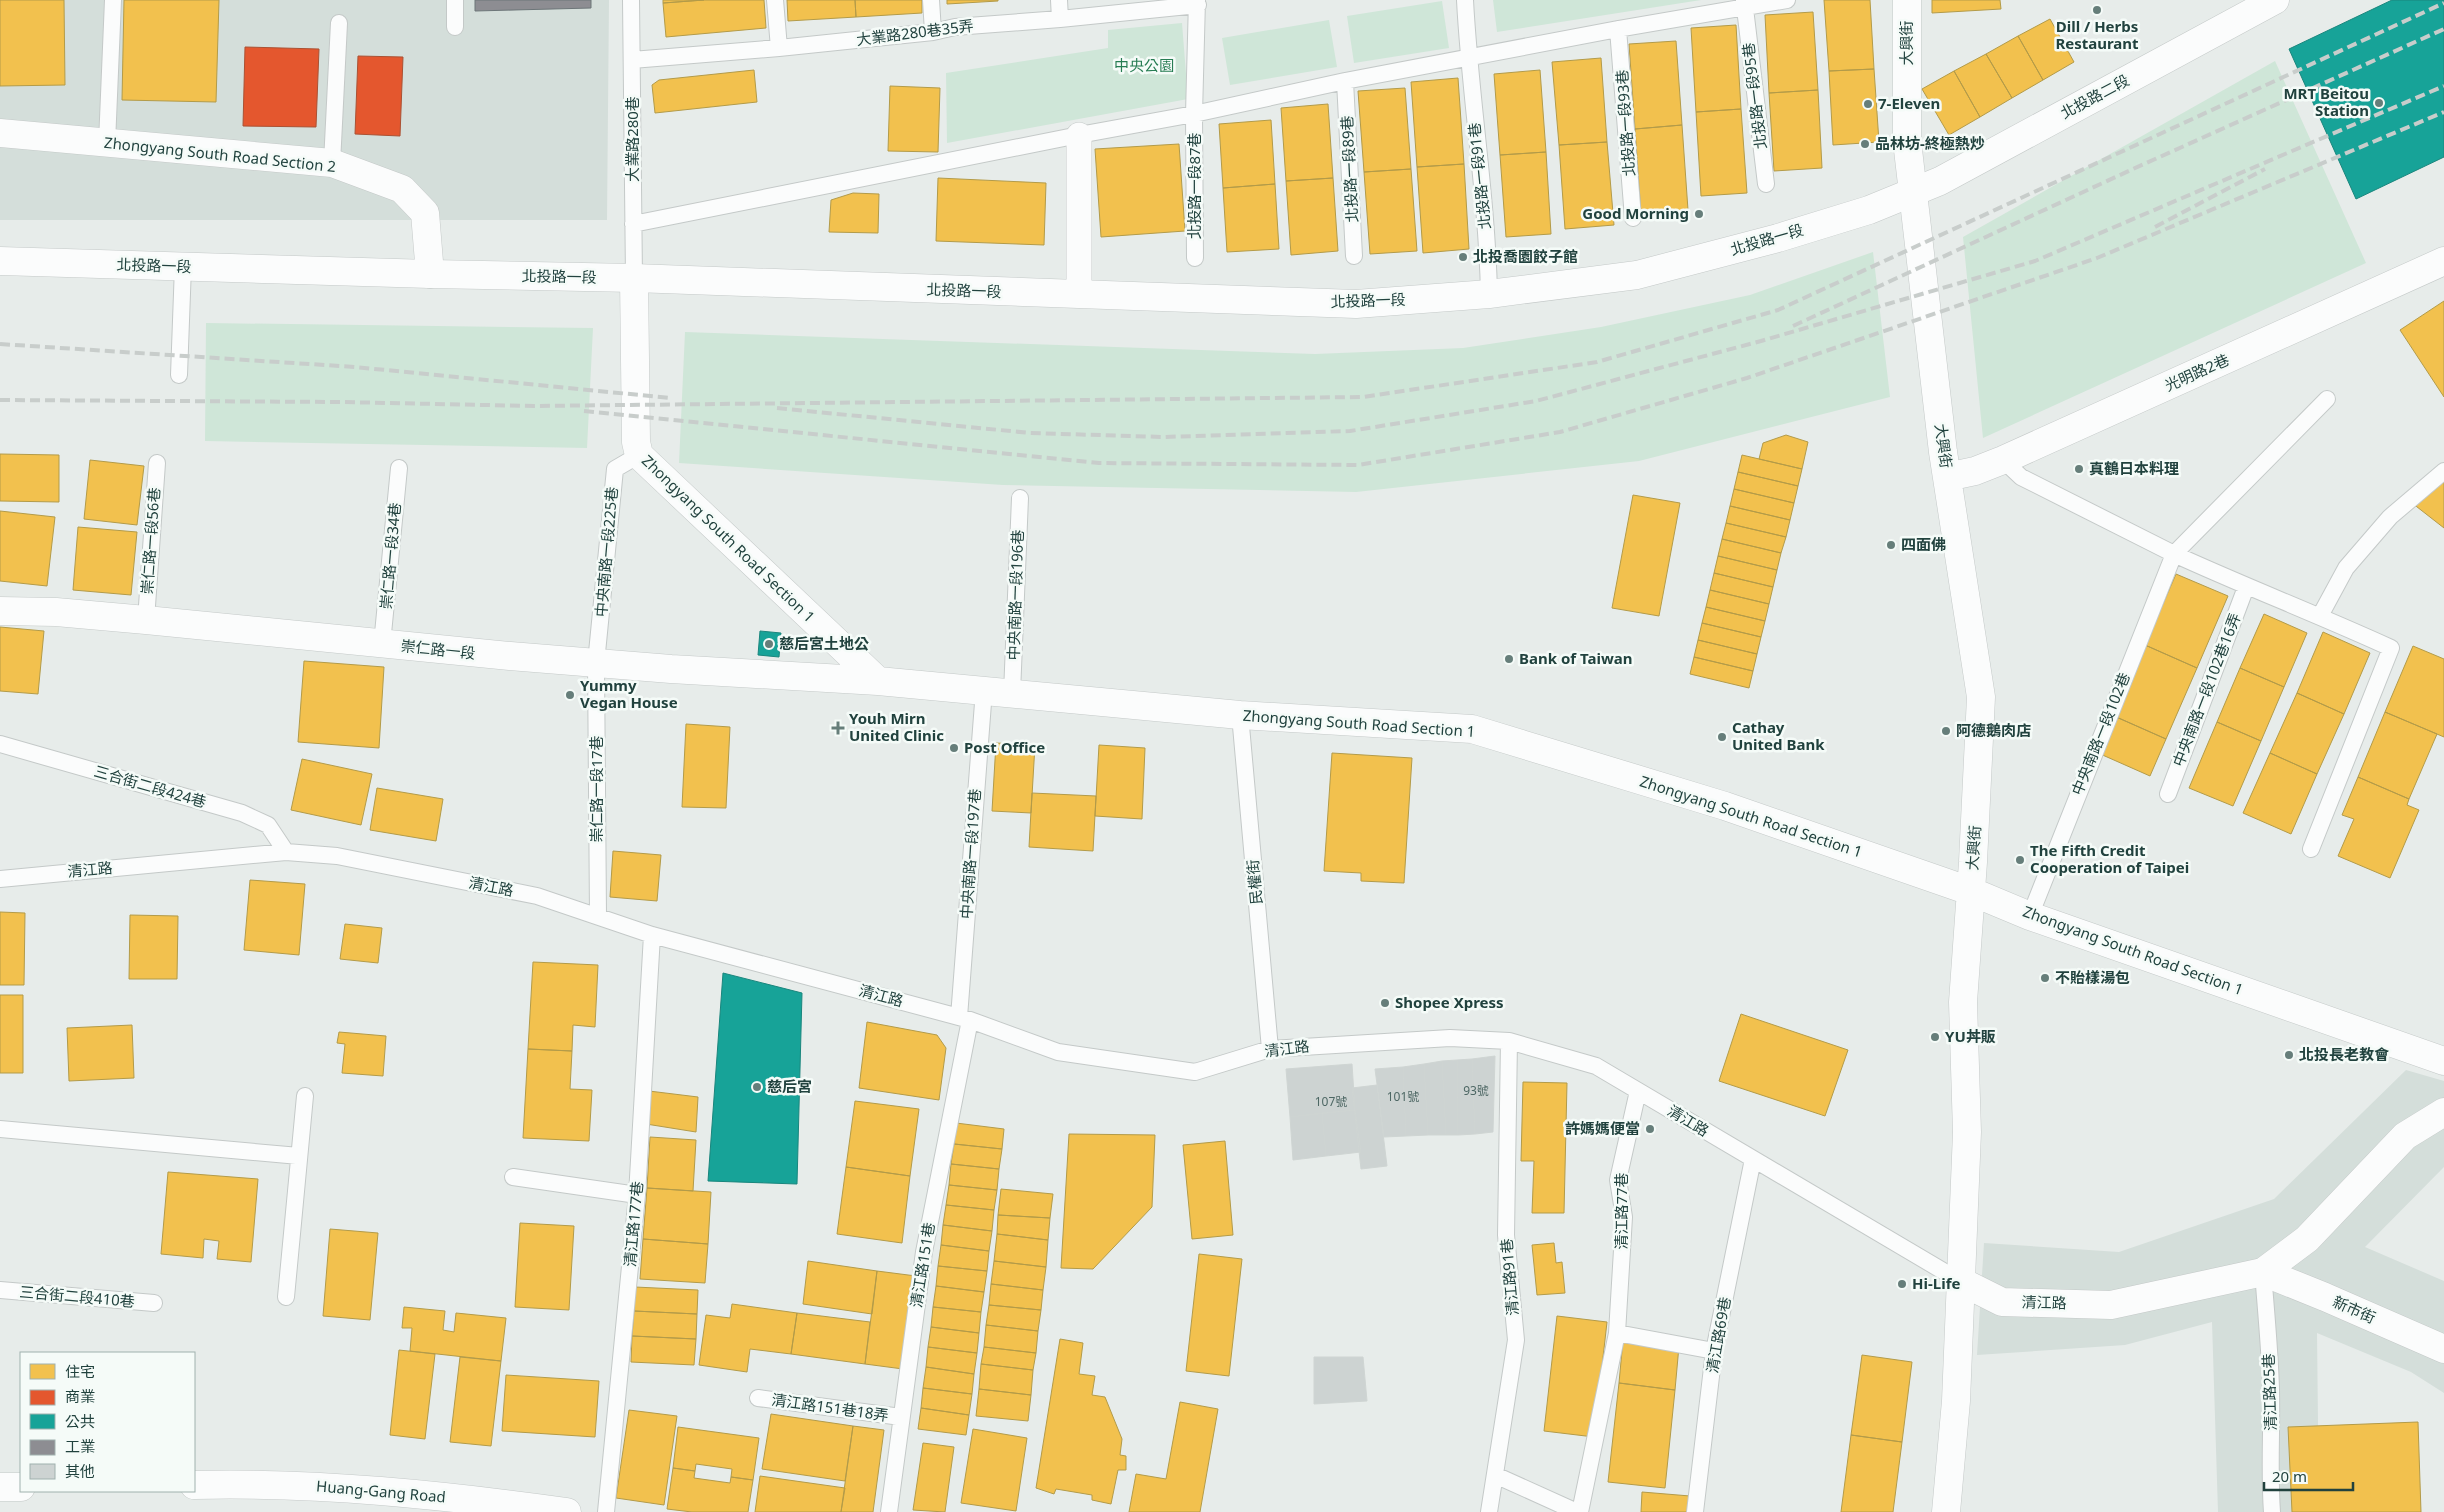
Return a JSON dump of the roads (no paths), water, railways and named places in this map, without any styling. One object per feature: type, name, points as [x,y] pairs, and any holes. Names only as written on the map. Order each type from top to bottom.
[{"type":"street","name":"大興街","points":[[1907,0],[1907,141],[1947,477],[1981,698],[1963,1002],[1967,1132],[1956,1401],[1946,1512]]},
{"type":"street","name":"北投路二段","points":[[1913,192],[1940,181],[2274,0]]},
{"type":"street","name":"Zhongyang South Road Section 2","points":[[0,133],[332,163],[402,189],[425,213],[430,274]]},
{"type":"street","points":[[1079,134],[1079,295]]},
{"type":"street","name":"北投路一段","points":[[0,261],[634,278],[1356,304],[1489,294],[1637,274],[1778,238],[1868,210],[1913,192]]},
{"type":"street","name":"光明路2巷","points":[[1947,477],[1975,471],[2003,460],[2444,261]]},
{"type":"street","name":"Zhongyang South Road Section 1","points":[[634,278],[636,442],[638,455],[878,680],[1240,715],[1472,730],[1725,806],[1970,891],[2030,916],[2444,1061]]},
{"type":"street","name":"崇仁路一段","points":[[0,611],[56,612],[596,663],[878,680]]},
{"type":"street","name":"清江路","points":[[1960,1281],[2002,1302],[2111,1305],[2263,1272],[2307,1239],[2405,1136],[2444,1112]]},
{"type":"street","name":"新市街","points":[[2263,1272],[2325,1297],[2444,1350]]},
{"type":"street","name":"Huang-Gang Road","points":[[195,1485],[267,1483],[348,1487],[567,1512]]},
{"type":"street","points":[[0,1487],[20,1487]]},
{"type":"lane","points":[[107,143],[113,0]]},
{"type":"lane","points":[[455,0],[455,27]]},
{"type":"lane","name":"大業路280巷","points":[[630,0],[634,278]]},
{"type":"lane","points":[[775,0],[779,48]]},
{"type":"lane","points":[[931,0],[933,32]]},
{"type":"lane","points":[[1059,0],[1060,20]]},
{"type":"lane","name":"北投路一段91巷","points":[[1465,0],[1468,59],[1488,251],[1489,294]]},
{"type":"lane","points":[[633,224],[1079,134],[1194,114],[1345,81],[1468,59],[1744,4],[1787,0]]},
{"type":"lane","name":"大業路280巷35弄","points":[[632,60],[779,48],[933,32],[954,27],[1060,20],[1197,3]]},
{"type":"lane","name":"北投路一段87巷","points":[[1195,258],[1194,114],[1197,3]]},
{"type":"lane","name":"北投路一段95巷","points":[[1744,4],[1766,184]]},
{"type":"lane","points":[[332,163],[339,23]]},
{"type":"lane","name":"北投路一段93巷","points":[[1618,29],[1633,218]]},
{"type":"lane","name":"北投路一段89巷","points":[[1345,81],[1354,256]]},
{"type":"lane","points":[[179,375],[183,266]]},
{"type":"lane","name":"中央南路一段102巷","points":[[2030,916],[2174,554],[2327,399]]},
{"type":"lane","name":"中央南路一段225巷","points":[[596,663],[615,468],[638,455]]},
{"type":"lane","points":[[2003,460],[2021,476],[2174,554],[2246,587],[2320,616],[2391,648],[2311,850]]},
{"type":"lane","name":"崇仁路一段56巷","points":[[146,620],[157,463]]},
{"type":"lane","name":"崇仁路一段34巷","points":[[382,644],[399,468]]},
{"type":"lane","points":[[2320,616],[2352,560],[2390,517],[2444,471]]},
{"type":"lane","name":"中央南路一段196巷","points":[[1012,693],[1020,498]]},
{"type":"lane","name":"中央南路一段102巷16弄","points":[[2168,794],[2246,587]]},
{"type":"lane","name":"崇仁路一段17巷","points":[[596,663],[598,915]]},
{"type":"lane","name":"中央南路一段197巷","points":[[964,1018],[984,690]]},
{"type":"lane","name":"民權街","points":[[1240,715],[1270,1049]]},
{"type":"lane","name":"三合街二段424巷","points":[[0,744],[242,813],[268,825],[286,852]]},
{"type":"lane","name":"清江路","points":[[0,878],[286,852],[337,856],[518,892],[598,915],[652,935],[964,1018],[1058,1052],[1195,1072],[1270,1049],[1450,1038],[1509,1040],[1596,1066],[1960,1281]]},
{"type":"lane","name":"清江路177巷","points":[[606,1512],[637,1194],[652,935]]},
{"type":"lane","name":"清江路151巷","points":[[889,1512],[924,1252],[964,1018]]},
{"type":"lane","name":"清江路91巷","points":[[1489,1512],[1516,1340],[1506,1235],[1509,1040]]},
{"type":"lane","name":"清江路77巷","points":[[1578,1512],[1617,1333],[1624,1217],[1618,1180],[1638,1091]]},
{"type":"lane","points":[[286,1296],[304,1096]]},
{"type":"lane","points":[[0,1129],[299,1156]]},
{"type":"lane","name":"清江路69巷","points":[[1695,1512],[1714,1352],[1753,1159]]},
{"type":"lane","points":[[513,1177],[637,1194]]},
{"type":"lane","name":"清江路25巷","points":[[2263,1272],[2271,1388],[2272,1472],[2270,1486],[2272,1512]]},
{"type":"lane","name":"三合街二段410巷","points":[[0,1290],[154,1303]]},
{"type":"lane","points":[[1617,1333],[1714,1352]]},
{"type":"lane","name":"清江路151巷18弄","points":[[758,1398],[901,1417]]},
{"type":"lane","points":[[1495,1475],[1578,1512]]},
{"type":"railway","points":[[0,400],[341,402],[534,406],[1363,397],[1597,362],[1778,310],[2444,3]]},
{"type":"railway","points":[[1793,326],[2133,169],[2444,29]]},
{"type":"railway","points":[[777,408],[1030,433],[1164,437],[1350,431],[1536,401],[1761,341],[2035,261],[2444,86]]},
{"type":"railway","points":[[584,411],[1099,463],[1358,465],[1560,432],[1747,378],[2097,258],[2444,112]]},
{"type":"railway","points":[[2155,227],[2265,169]]},
{"type":"railway","points":[[0,344],[355,367],[670,398]]},
{"type":"place","name":"Dill / Herbs Restaurant","points":[[2097,10]]},
{"type":"place","name":"MRT Beitou Station","points":[[2379,103]]},
{"type":"place","name":"7-Eleven","points":[[1868,104]]},
{"type":"place","name":"品林坊-終極熱炒","points":[[1865,144]]},
{"type":"place","name":"Good Morning","points":[[1699,214]]},
{"type":"place","name":"北投喬園餃子館","points":[[1463,257]]},
{"type":"place","name":"真鶴日本料理","points":[[2079,469]]},
{"type":"place","name":"四面佛","points":[[1891,545]]},
{"type":"place","name":"慈后宮土地公","points":[[769,644]]},
{"type":"place","name":"Bank of Taiwan","points":[[1509,659]]},
{"type":"place","name":"Yummy Vegan House","points":[[570,695]]},
{"type":"place","name":"Youh Mirn United Clinic","points":[[838,728]]},
{"type":"place","name":"阿德鵝肉店","points":[[1946,731]]},
{"type":"place","name":"Cathay United Bank","points":[[1722,737]]},
{"type":"place","name":"Post Office","points":[[954,748]]},
{"type":"place","name":"The Fifth Credit Cooperation of Taipei","points":[[2020,860]]},
{"type":"place","name":"不貽樣湯包","points":[[2045,978]]},
{"type":"place","name":"Shopee Xpress","points":[[1385,1003]]},
{"type":"place","name":"YU丼販","points":[[1935,1037]]},
{"type":"place","name":"北投長老教會","points":[[2289,1055]]},
{"type":"place","name":"慈后宮","points":[[757,1087]]},
{"type":"place","name":"許媽媽便當","points":[[1650,1129]]},
{"type":"place","name":"Hi-Life","points":[[1902,1284]]},
{"type":"park label","name":"中央公園","points":[[1144,66]]}]
